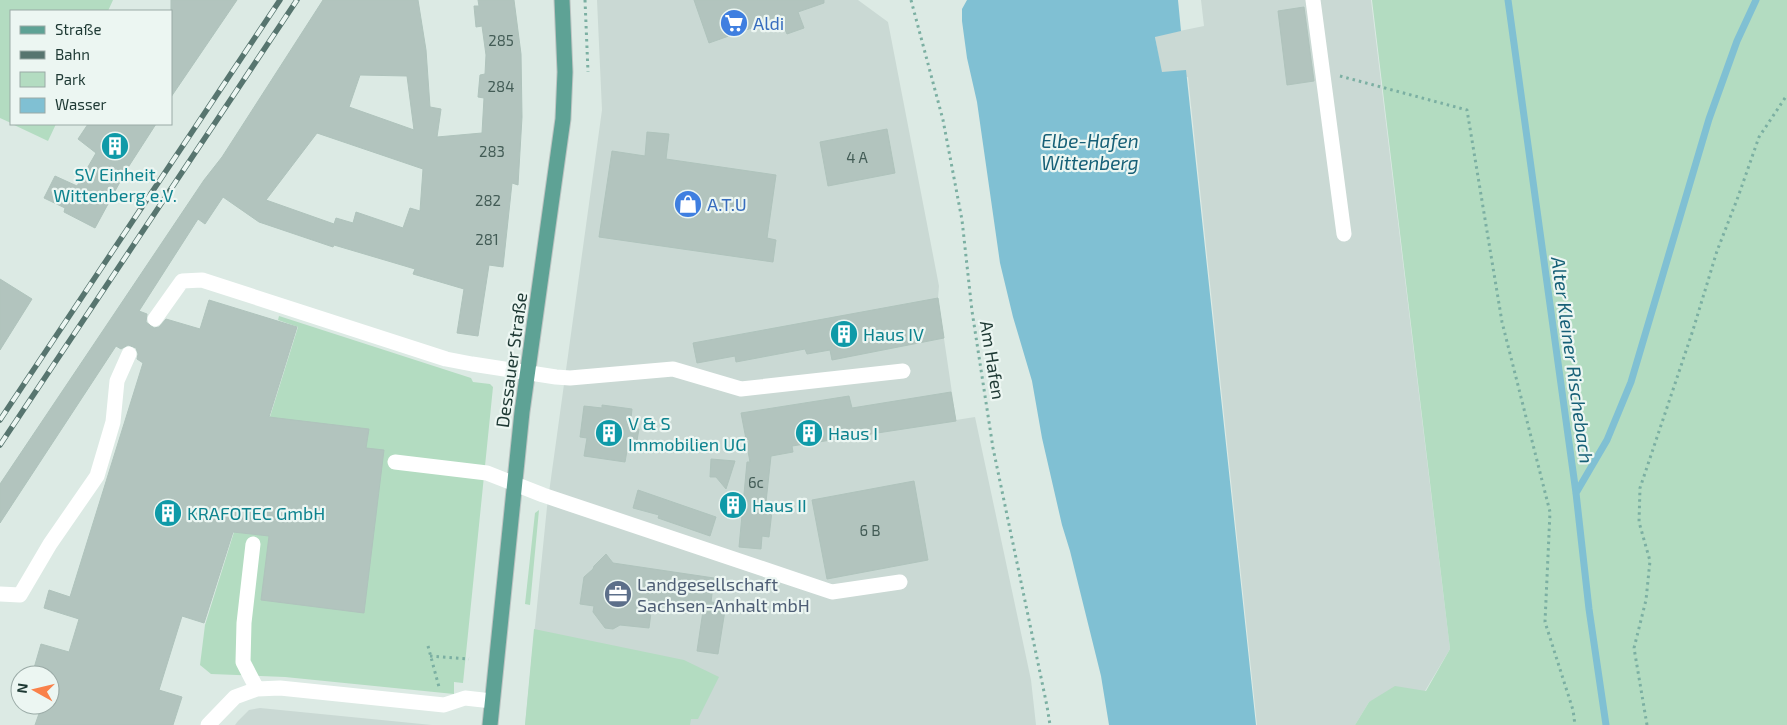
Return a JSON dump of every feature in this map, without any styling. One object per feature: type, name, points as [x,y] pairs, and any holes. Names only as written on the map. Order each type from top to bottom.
[{"type":"main road","name":"Dessauer Straße","points":[[490,725],[514,483],[563,119],[565,72],[562,0]]},
{"type":"lane","points":[[1313,0],[1344,234]]},
{"type":"lane","points":[[155,319],[182,281],[202,280],[446,359],[570,378],[673,369],[741,389],[903,371]]},
{"type":"lane","points":[[0,594],[20,595],[50,544],[97,476],[113,422],[117,381],[129,354]]},
{"type":"lane","points":[[395,462],[487,473],[498,479],[514,483],[543,495],[832,592],[900,582]]},
{"type":"lane","points":[[253,544],[244,623],[242,662],[256,689]]},
{"type":"lane","points":[[208,725],[235,697],[256,689],[280,688],[444,705],[465,698],[492,701]]},
{"type":"path","points":[[585,0],[588,72]]},
{"type":"path","name":"Am Hafen","points":[[911,0],[949,147],[962,220],[972,311],[993,448],[1050,725]]},
{"type":"path","points":[[1323,72],[1467,110],[1502,322],[1550,512],[1545,622],[1573,710],[1575,725]]},
{"type":"path","points":[[1647,725],[1634,648],[1646,600],[1650,561],[1639,522],[1640,488],[1693,330],[1717,251],[1759,137],[1787,95]]},
{"type":"path","points":[[428,646],[444,705]]},
{"type":"path","points":[[430,656],[469,659]]},
{"type":"shaded area","points":[[597,0],[858,0],[888,22],[939,286],[938,298],[956,420],[975,417],[1031,680],[1036,725],[525,725],[547,507],[602,110]]},
{"type":"shaded area","points":[[1201,0],[1371,0],[1450,649],[1425,691],[1369,702],[1355,725],[1257,725],[1188,77],[1162,78],[1155,36],[1204,26]]},
{"type":"shaded area","points":[[260,708],[432,725],[235,725],[249,710]]},
{"type":"green space","points":[[0,0],[113,0],[108,10],[10,10],[10,123],[0,118]]},
{"type":"green space","points":[[1372,0],[1787,0],[1787,725],[1355,725],[1369,702],[1395,686],[1426,691],[1450,649]]},
{"type":"green space","points":[[14,125],[56,125],[48,141]]},
{"type":"green space","points":[[279,316],[471,378],[473,382],[490,384],[493,387],[463,683],[454,682],[454,694],[285,677],[211,674],[200,665],[205,625],[298,327],[278,320]]},
{"type":"green space","points":[[539,510],[530,605],[525,604],[535,513]]},
{"type":"green space","points":[[534,629],[684,660],[719,677],[698,719],[691,719],[690,725],[525,725]]},
{"type":"water","name":"Elbe-Hafen Wittenberg","points":[[967,0],[1178,0],[1181,31],[1155,37],[1162,72],[1186,70],[1256,725],[1109,725],[1101,676],[1062,525],[1042,438],[1032,381],[1013,317],[1000,263],[977,102],[967,58],[962,21],[962,9]]},
{"type":"building","points":[[171,0],[237,0],[172,96],[172,10]]},
{"type":"building","points":[[323,0],[418,0],[426,50],[430,107],[441,109],[437,137],[482,133],[484,98],[478,97],[480,75],[485,74],[486,55],[482,26],[476,27],[474,6],[479,6],[478,0],[514,0],[521,54],[522,117],[518,185],[512,183],[503,267],[489,265],[478,336],[457,333],[464,289],[413,274],[415,269],[334,245],[333,247],[259,222],[223,197],[205,224],[198,219],[139,311],[147,314],[146,322],[154,328],[159,327],[166,319],[200,329],[209,300],[297,327],[269,417],[369,429],[366,448],[384,450],[364,613],[261,600],[269,536],[233,532],[204,623],[182,616],[159,690],[182,697],[173,725],[35,725],[38,715],[60,715],[60,665],[35,665],[41,644],[69,652],[79,619],[44,608],[49,590],[70,597],[143,363],[137,359],[136,348],[128,345],[121,349],[116,346],[0,523],[0,484],[204,180],[222,157]],"holes":[[[360,75],[407,76],[414,130],[349,107]],[[317,133],[423,169],[420,211],[410,208],[403,228],[356,212],[353,223],[336,218],[334,224],[266,200]]]},
{"type":"building","name":"Aldi","points":[[694,0],[824,0],[824,3],[798,12],[804,28],[787,34],[780,18],[709,43]]},
{"type":"building","points":[[1304,7],[1314,81],[1287,85],[1278,11]]},
{"type":"building","points":[[87,125],[155,125],[127,169],[95,228],[64,212],[65,208],[44,198],[55,176],[77,186],[96,153],[78,139]]},
{"type":"building","points":[[887,129],[895,173],[828,186],[820,142]]},
{"type":"building","name":"A.T.U","points":[[647,132],[669,134],[666,159],[776,175],[767,238],[776,240],[773,262],[599,237],[612,151],[645,156]]},
{"type":"building","points":[[0,279],[32,299],[0,350]]},
{"type":"building","name":"Haus IV","points":[[938,298],[944,338],[832,360],[830,350],[807,354],[805,349],[736,362],[735,356],[697,363],[693,343]]},
{"type":"building","name":"Haus I","points":[[951,392],[956,421],[792,446],[793,452],[771,456],[766,502],[773,503],[769,537],[762,536],[761,549],[739,547],[747,462],[750,462],[749,440],[746,439],[741,413],[849,396],[852,408]]},
{"type":"building","name":"V & S Immobilien UG","points":[[602,405],[632,409],[630,428],[639,429],[636,446],[628,445],[625,462],[584,456],[587,438],[580,437],[584,406],[602,408]]},
{"type":"building","points":[[711,459],[735,461],[726,489],[716,477],[710,477]]},
{"type":"building","points":[[914,481],[928,560],[827,579],[812,500]]},
{"type":"building","points":[[638,490],[716,517],[710,536],[658,518],[659,515],[633,508]]},
{"type":"building","points":[[606,554],[613,563],[714,578],[711,602],[726,604],[718,654],[697,651],[703,611],[652,605],[649,628],[620,625],[613,629],[605,628],[593,612],[594,606],[580,604],[584,577]]},
{"type":"waterway","name":"Alter Kleiner Rischebach","points":[[1508,0],[1606,725]]},
{"type":"waterway","points":[[1576,493],[1607,440],[1631,382],[1709,119],[1737,41],[1756,0]]},
{"type":"railway","points":[[0,420],[280,0]]},
{"type":"railway","points":[[0,445],[297,0]]},
{"type":"place","name":"Aldi","points":[[734,23]]},
{"type":"place","name":"SV Einheit Wittenberg e.V.","points":[[115,146]]},
{"type":"place","name":"A.T.U","points":[[688,204]]},
{"type":"place","name":"Haus IV","points":[[844,334]]},
{"type":"place","name":"V & S Immobilien UG","points":[[609,433]]},
{"type":"place","name":"Haus I","points":[[809,433]]},
{"type":"place","name":"Haus II","points":[[733,505]]},
{"type":"place","name":"KRAFOTEC GmbH","points":[[168,513]]},
{"type":"place","name":"Landgesellschaft Sachsen-Anhalt mbH","points":[[618,594]]}]
